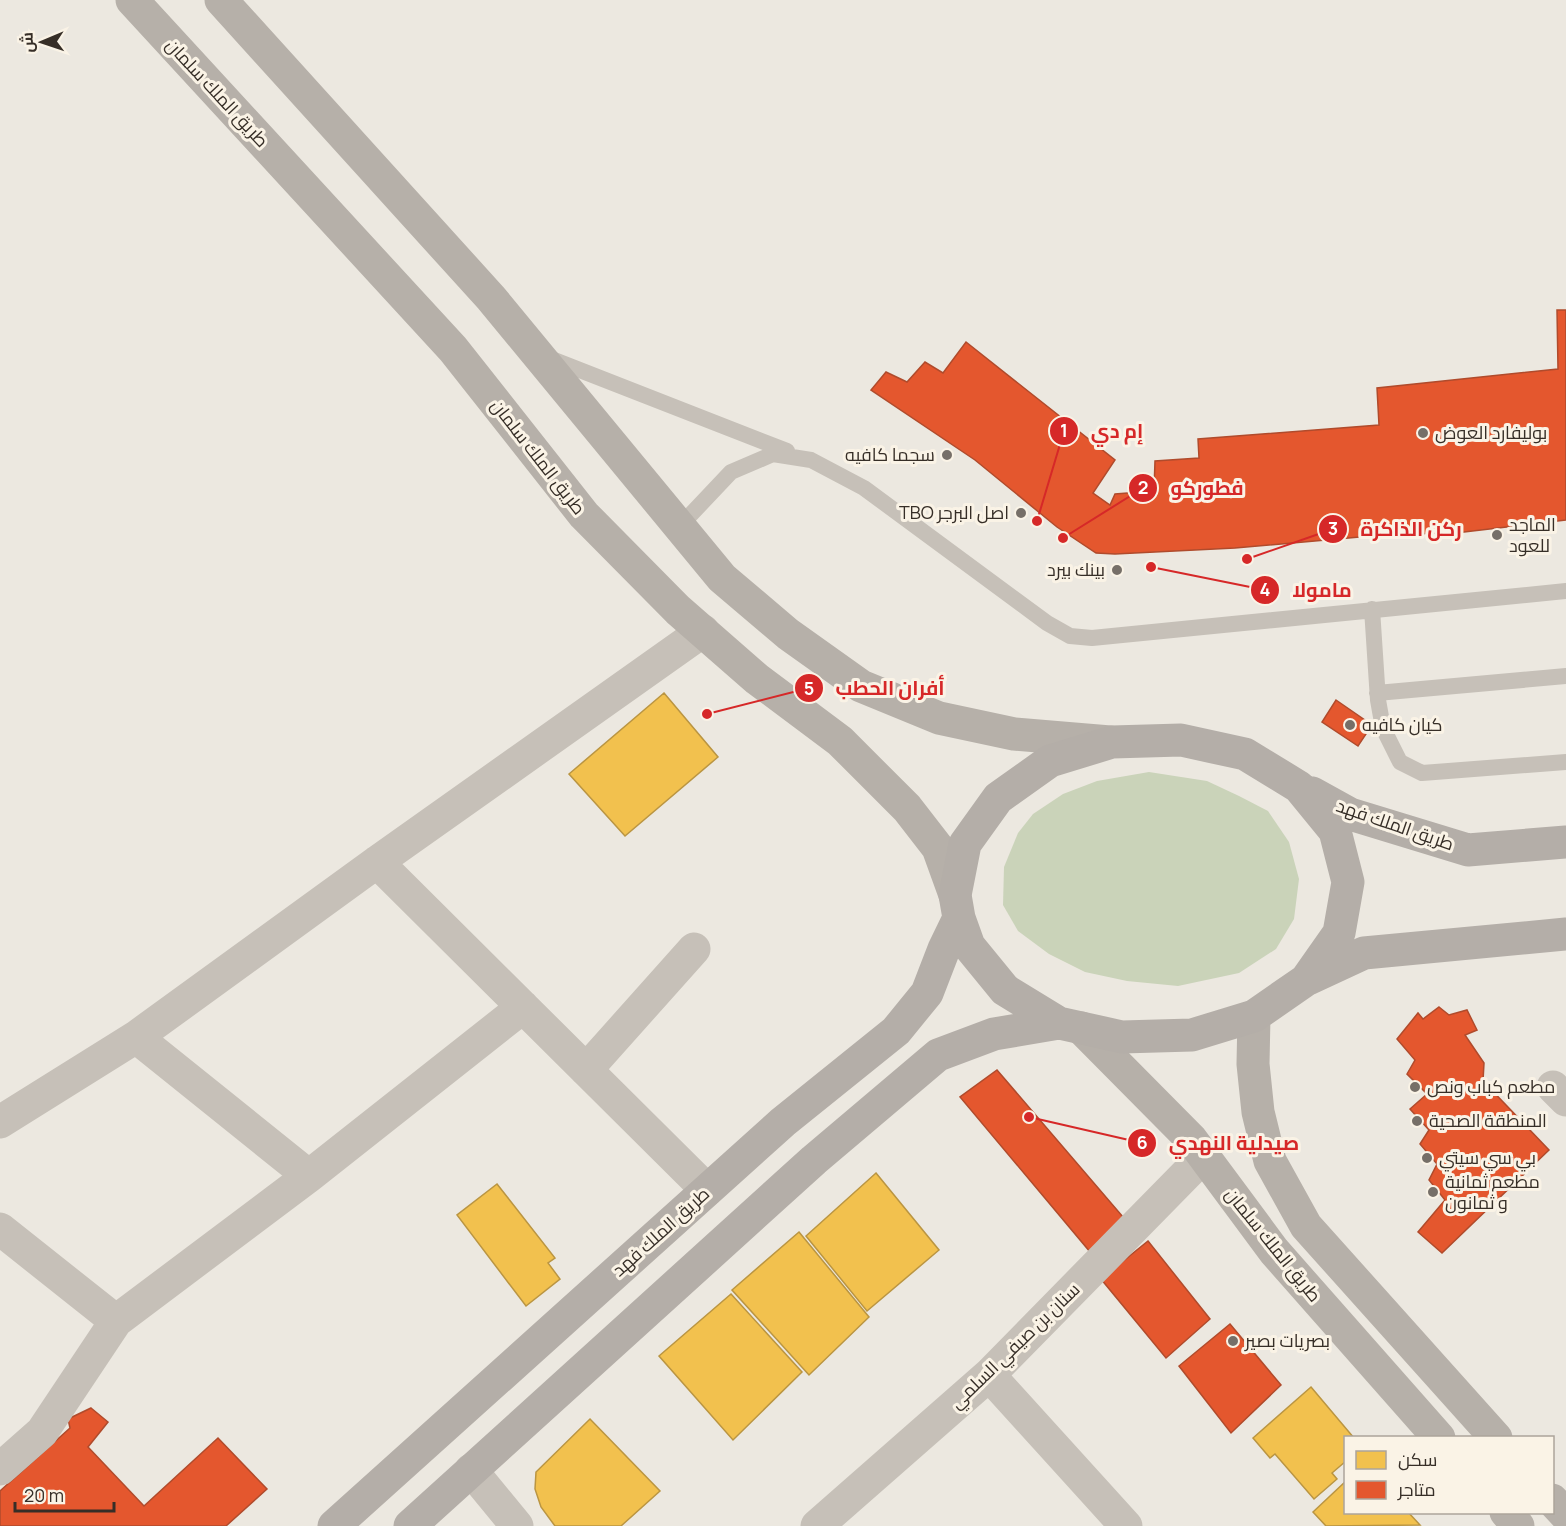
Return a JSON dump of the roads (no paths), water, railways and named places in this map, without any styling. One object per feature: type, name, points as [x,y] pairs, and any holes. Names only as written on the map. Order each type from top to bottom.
[{"type":"main road","name":"طريق الملك سلمان","points":[[132,0],[453,348],[584,515],[678,610],[757,679],[840,741],[907,808],[938,848],[957,907]]},
{"type":"main road","points":[[221,0],[491,298],[722,578],[788,634],[861,686],[939,718],[1014,735],[1112,742]]},
{"type":"main road","name":"طريق الملك فهد","points":[[334,1526],[783,1122],[896,1031],[927,993],[944,949],[957,907],[965,844],[998,798],[1050,761],[1112,742],[1181,740],[1245,754],[1299,787],[1350,814],[1468,850],[1566,842]]},
{"type":"main road","points":[[1299,787],[1335,831],[1347,882],[1339,933],[1306,980]]},
{"type":"main road","points":[[957,907],[969,946],[1005,990],[1070,1025],[1122,1037],[1192,1035],[1254,1016],[1306,980],[1364,952],[1566,934]]},
{"type":"main road","name":"طريق الملك سلمان","points":[[1254,1016],[1253,1064],[1260,1122],[1270,1161],[1306,1226],[1495,1436]]},
{"type":"main road","name":"طريق الملك سلمان","points":[[1070,1025],[1191,1139],[1274,1251],[1438,1436]]},
{"type":"main road","points":[[410,1526],[814,1160],[938,1055],[994,1034],[1070,1025]]},
{"type":"main road","points":[[1554,1502],[1566,1515]]},
{"type":"main road","points":[[1508,1514],[1518,1526]]},
{"type":"street","points":[[0,1122],[136,1037],[377,862],[703,632]]},
{"type":"street","points":[[377,862],[707,1190]]},
{"type":"street","points":[[586,1070],[694,949]]},
{"type":"street","points":[[0,1468],[42,1432],[116,1321],[309,1176],[523,1007]]},
{"type":"street","points":[[136,1037],[309,1176]]},
{"type":"street","name":"سنان بن صيفي السلمي","points":[[817,1526],[989,1375],[1204,1156]]},
{"type":"street","points":[[0,1229],[116,1321]]},
{"type":"street","points":[[989,1375],[1126,1526]]},
{"type":"street","points":[[471,1470],[517,1526]]},
{"type":"lane","points":[[536,354],[811,460],[864,488],[1047,623],[1070,636],[1092,638],[1566,591]]},
{"type":"lane","points":[[679,527],[731,472],[773,454],[811,460]]},
{"type":"lane","points":[[1372,609],[1377,693],[1383,728],[1400,762],[1422,773],[1566,762]]},
{"type":"lane","points":[[1377,693],[1566,676]]},
{"type":"place","name":"بوليفارد العوض","points":[[1423,433]]},
{"type":"place","name":"سجما كافيه","points":[[947,455]]},
{"type":"place","name":"TBO اصل البرجر","points":[[1021,513]]},
{"type":"place","name":"إم دي","points":[[1037,521]]},
{"type":"place","name":"الماجد للعود","points":[[1497,535]]},
{"type":"place","name":"فطوركو","points":[[1063,538]]},
{"type":"place","name":"ركن الذاكرة","points":[[1247,559]]},
{"type":"place","name":"مامولا","points":[[1151,567]]},
{"type":"place","name":"بينك بيرد","points":[[1117,570]]},
{"type":"place","name":"أفران الحطب","points":[[707,714]]},
{"type":"place","name":"كيان كافيه","points":[[1350,725]]},
{"type":"place","name":"مطعم كباب ونص","points":[[1415,1087]]},
{"type":"place","name":"صيدلية النهدي","points":[[1029,1117]]},
{"type":"place","name":"المنطقة الصحية","points":[[1417,1121]]},
{"type":"place","name":"بي سي سيتي","points":[[1427,1158]]},
{"type":"place","name":"مطعم ثمانية و ثمانون","points":[[1433,1192]]},
{"type":"place","name":"بصريات بصير","points":[[1233,1341]]}]
